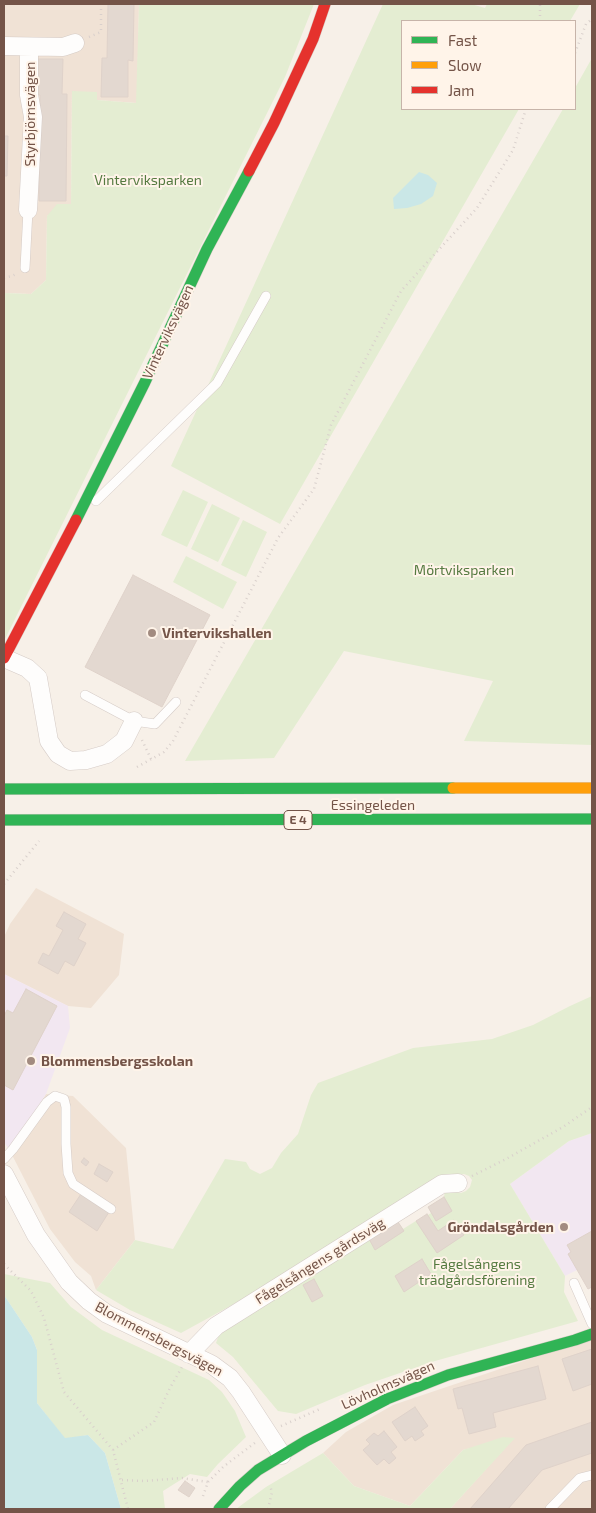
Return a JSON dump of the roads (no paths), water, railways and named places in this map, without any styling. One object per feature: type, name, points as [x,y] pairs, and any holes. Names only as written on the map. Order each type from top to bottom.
[{"type":"main road","name":"Vinterviksvägen","points":[[4,658],[145,382],[207,250],[274,123],[313,39],[325,4]]},
{"type":"main road","name":"Essingeleden","points":[[4,789],[592,788]]},
{"type":"main road","name":"Essingeleden","points":[[4,820],[592,820]]},
{"type":"main road","name":"Lövholmsvägen","points":[[219,1509],[258,1470],[387,1398],[448,1375],[592,1334]]},
{"type":"street","name":"Styrbjörnsvägen","points":[[4,46],[63,47],[75,44]]},
{"type":"street","name":"Styrbjörnsvägen","points":[[28,210],[33,116],[29,95],[29,47]]},
{"type":"street","name":"Vinterviksvägen","points":[[4,658],[27,668],[38,678],[49,741],[58,754],[70,760],[86,760],[107,754],[124,741],[134,721]]},
{"type":"street","name":"Blommensbergsvägen","points":[[4,1174],[36,1235],[69,1282],[89,1301],[107,1314],[211,1364],[230,1378],[282,1455]]},
{"type":"street","name":"Fågelsångens gårdsväg","points":[[189,1354],[216,1326],[442,1184],[458,1183]]},
{"type":"lane","points":[[25,268],[28,210]]},
{"type":"lane","points":[[76,520],[217,383],[266,296]]},
{"type":"lane","points":[[85,695],[134,721],[155,724],[176,702]]},
{"type":"lane","points":[[4,1158],[13,1149],[47,1102],[55,1096],[64,1099],[66,1107],[68,1173],[73,1184],[112,1209]]},
{"type":"lane","points":[[574,1283],[592,1324]]},
{"type":"lane","points":[[550,1509],[580,1478],[592,1475]]},
{"type":"water","points":[[419,172],[428,175],[437,183],[433,196],[421,204],[394,209],[393,198]]},
{"type":"water","points":[[4,1295],[32,1337],[37,1350],[37,1403],[65,1438],[88,1435],[105,1453],[121,1509],[4,1509]]},
{"type":"place","name":"Vintervikshallen","points":[[152,633]]},
{"type":"place","name":"Blommensbergsskolan","points":[[31,1061]]},
{"type":"place","name":"Gröndalsgården","points":[[564,1227]]},
{"type":"park label","name":"Vinterviksparken","points":[[148,180]]},
{"type":"park label","name":"Mörtviksparken","points":[[464,570]]},
{"type":"park label","name":"Fågelsångens trädgårdsförening","points":[[477,1272]]}]
